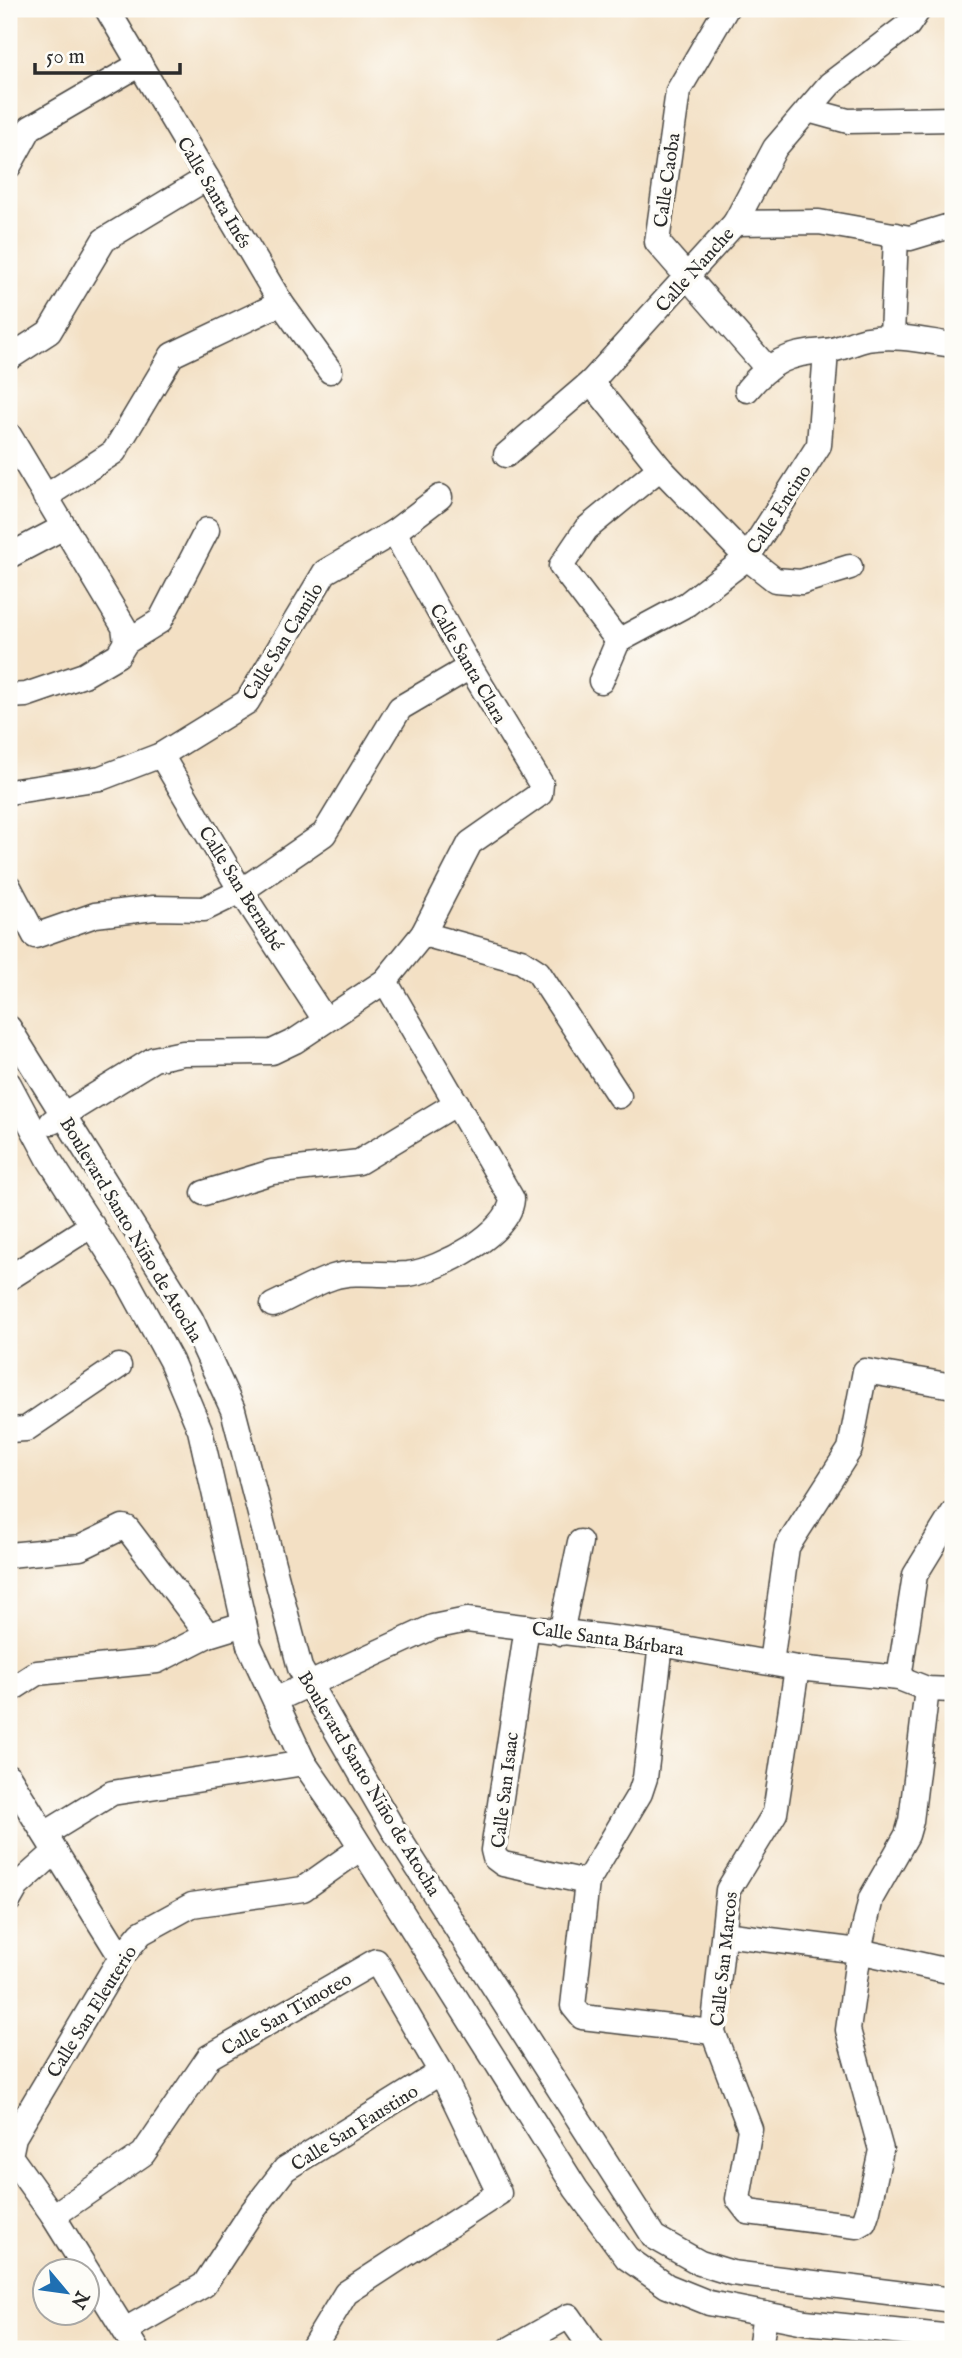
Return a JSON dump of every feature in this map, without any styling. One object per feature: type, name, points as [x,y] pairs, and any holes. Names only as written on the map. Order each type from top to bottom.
[{"type":"street","name":"Calle Santa Inés","points":[[107,9],[281,303],[330,371]]},
{"type":"street","name":"Calle Caoba","points":[[726,9],[678,91],[657,242],[766,367]]},
{"type":"street","name":"Calle Nanche","points":[[506,455],[591,382],[735,223],[775,148],[830,84],[908,25],[919,9]]},
{"type":"street","points":[[9,166],[30,128],[140,64]]},
{"type":"street","points":[[808,110],[848,121],[953,119]]},
{"type":"street","points":[[9,358],[49,332],[104,240],[207,178]]},
{"type":"street","points":[[735,223],[819,222],[910,238],[953,225]]},
{"type":"street","points":[[892,336],[896,235]]},
{"type":"street","points":[[45,497],[114,452],[172,355],[281,303]]},
{"type":"street","points":[[747,390],[766,367],[811,350],[826,351],[892,336],[953,345]]},
{"type":"street","name":"Calle Encino","points":[[618,641],[687,604],[747,558],[819,445],[826,351]]},
{"type":"street","points":[[591,382],[660,468],[747,558],[775,580],[801,582],[850,568]]},
{"type":"street","points":[[9,435],[124,626],[126,642]]},
{"type":"street","points":[[601,681],[618,641],[561,566],[586,529],[660,468]]},
{"type":"street","name":"Calle San Camilo","points":[[9,792],[101,778],[161,755],[247,702],[325,572],[394,532],[440,497]]},
{"type":"street","points":[[9,556],[64,527]]},
{"type":"street","points":[[9,696],[26,695],[84,675],[118,655],[126,642],[160,621],[207,530]]},
{"type":"street","name":"Calle Santa Clara","points":[[394,532],[470,667],[541,784],[540,794],[470,842],[423,934]]},
{"type":"street","points":[[9,887],[34,936],[95,915],[153,908],[204,909],[241,891],[324,834],[400,708],[470,667]]},
{"type":"street","name":"Calle San Bernabé","points":[[161,755],[241,891],[326,1020]]},
{"type":"street","points":[[34,1131],[154,1059],[183,1052],[272,1052],[385,981],[423,934],[521,961],[538,972],[619,1096]]},
{"type":"street","points":[[274,1305],[335,1276],[411,1274],[455,1258],[505,1222],[512,1209],[512,1199],[385,981]]},
{"type":"street","name":"Boulevard Santo Niño de Atocha","points":[[9,1028],[191,1319],[233,1410],[300,1668],[393,1829],[654,2237],[700,2263],[732,2273],[953,2300]]},
{"type":"street","name":"Boulevard Santo Niño de Atocha","points":[[9,1084],[34,1131],[171,1361],[200,1430],[249,1645],[304,1763],[361,1848],[576,2189],[627,2258],[667,2286],[709,2303],[765,2314],[953,2337]]},
{"type":"street","points":[[204,1193],[272,1172],[359,1162],[457,1102]]},
{"type":"street","points":[[9,1278],[92,1225]]},
{"type":"street","points":[[9,1430],[26,1429],[119,1366]]},
{"type":"street","points":[[771,1663],[787,1547],[850,1449],[865,1371],[953,1386]]},
{"type":"street","points":[[899,1678],[915,1575],[953,1513]]},
{"type":"street","points":[[9,1555],[80,1548],[123,1527],[127,1528],[208,1635]]},
{"type":"street","points":[[561,1633],[580,1542]]},
{"type":"street","name":"Calle Santa Bárbara","points":[[275,1700],[433,1627],[467,1620],[661,1643],[797,1668],[899,1678],[927,1689],[953,1690]]},
{"type":"street","points":[[9,1691],[37,1673],[157,1661],[208,1635],[244,1624]]},
{"type":"street","name":"Calle San Isaac","points":[[527,1627],[493,1850],[495,1858],[503,1864],[587,1882]]},
{"type":"street","points":[[661,1643],[640,1793],[587,1882],[573,2006],[582,2017],[713,2032]]},
{"type":"street","name":"Calle San Marcos","points":[[797,1668],[775,1813],[728,1889],[713,2032],[750,2129],[738,2199],[748,2212],[857,2226],[864,2221],[869,2210],[881,2150],[848,2030],[859,1951]]},
{"type":"street","points":[[859,1951],[871,1898],[907,1835],[911,1821],[927,1689]]},
{"type":"street","points":[[9,1899],[50,1843],[112,1793],[304,1763]]},
{"type":"street","points":[[9,1777],[121,1957]]},
{"type":"street","name":"Calle San Eleuterio","points":[[10,2156],[13,2137],[121,1957],[141,1933],[192,1905],[303,1889],[361,1848]]},
{"type":"street","points":[[724,1934],[859,1951],[953,1972]]},
{"type":"street","name":"Calle San Timoteo","points":[[53,2216],[142,2154],[209,2057],[376,1961],[441,2072]]},
{"type":"street","points":[[474,2027],[505,2004]]},
{"type":"street","points":[[312,2349],[345,2293],[499,2193],[441,2072]]},
{"type":"street","name":"Calle San Faustino","points":[[131,2340],[204,2285],[251,2213],[285,2169],[441,2072]]},
{"type":"street","points":[[10,2156],[53,2216],[131,2340]]},
{"type":"street","points":[[869,2328],[874,2290]]},
{"type":"street","points":[[764,2349],[765,2314]]},
{"type":"street","points":[[510,2349],[569,2316],[592,2349]]}]
